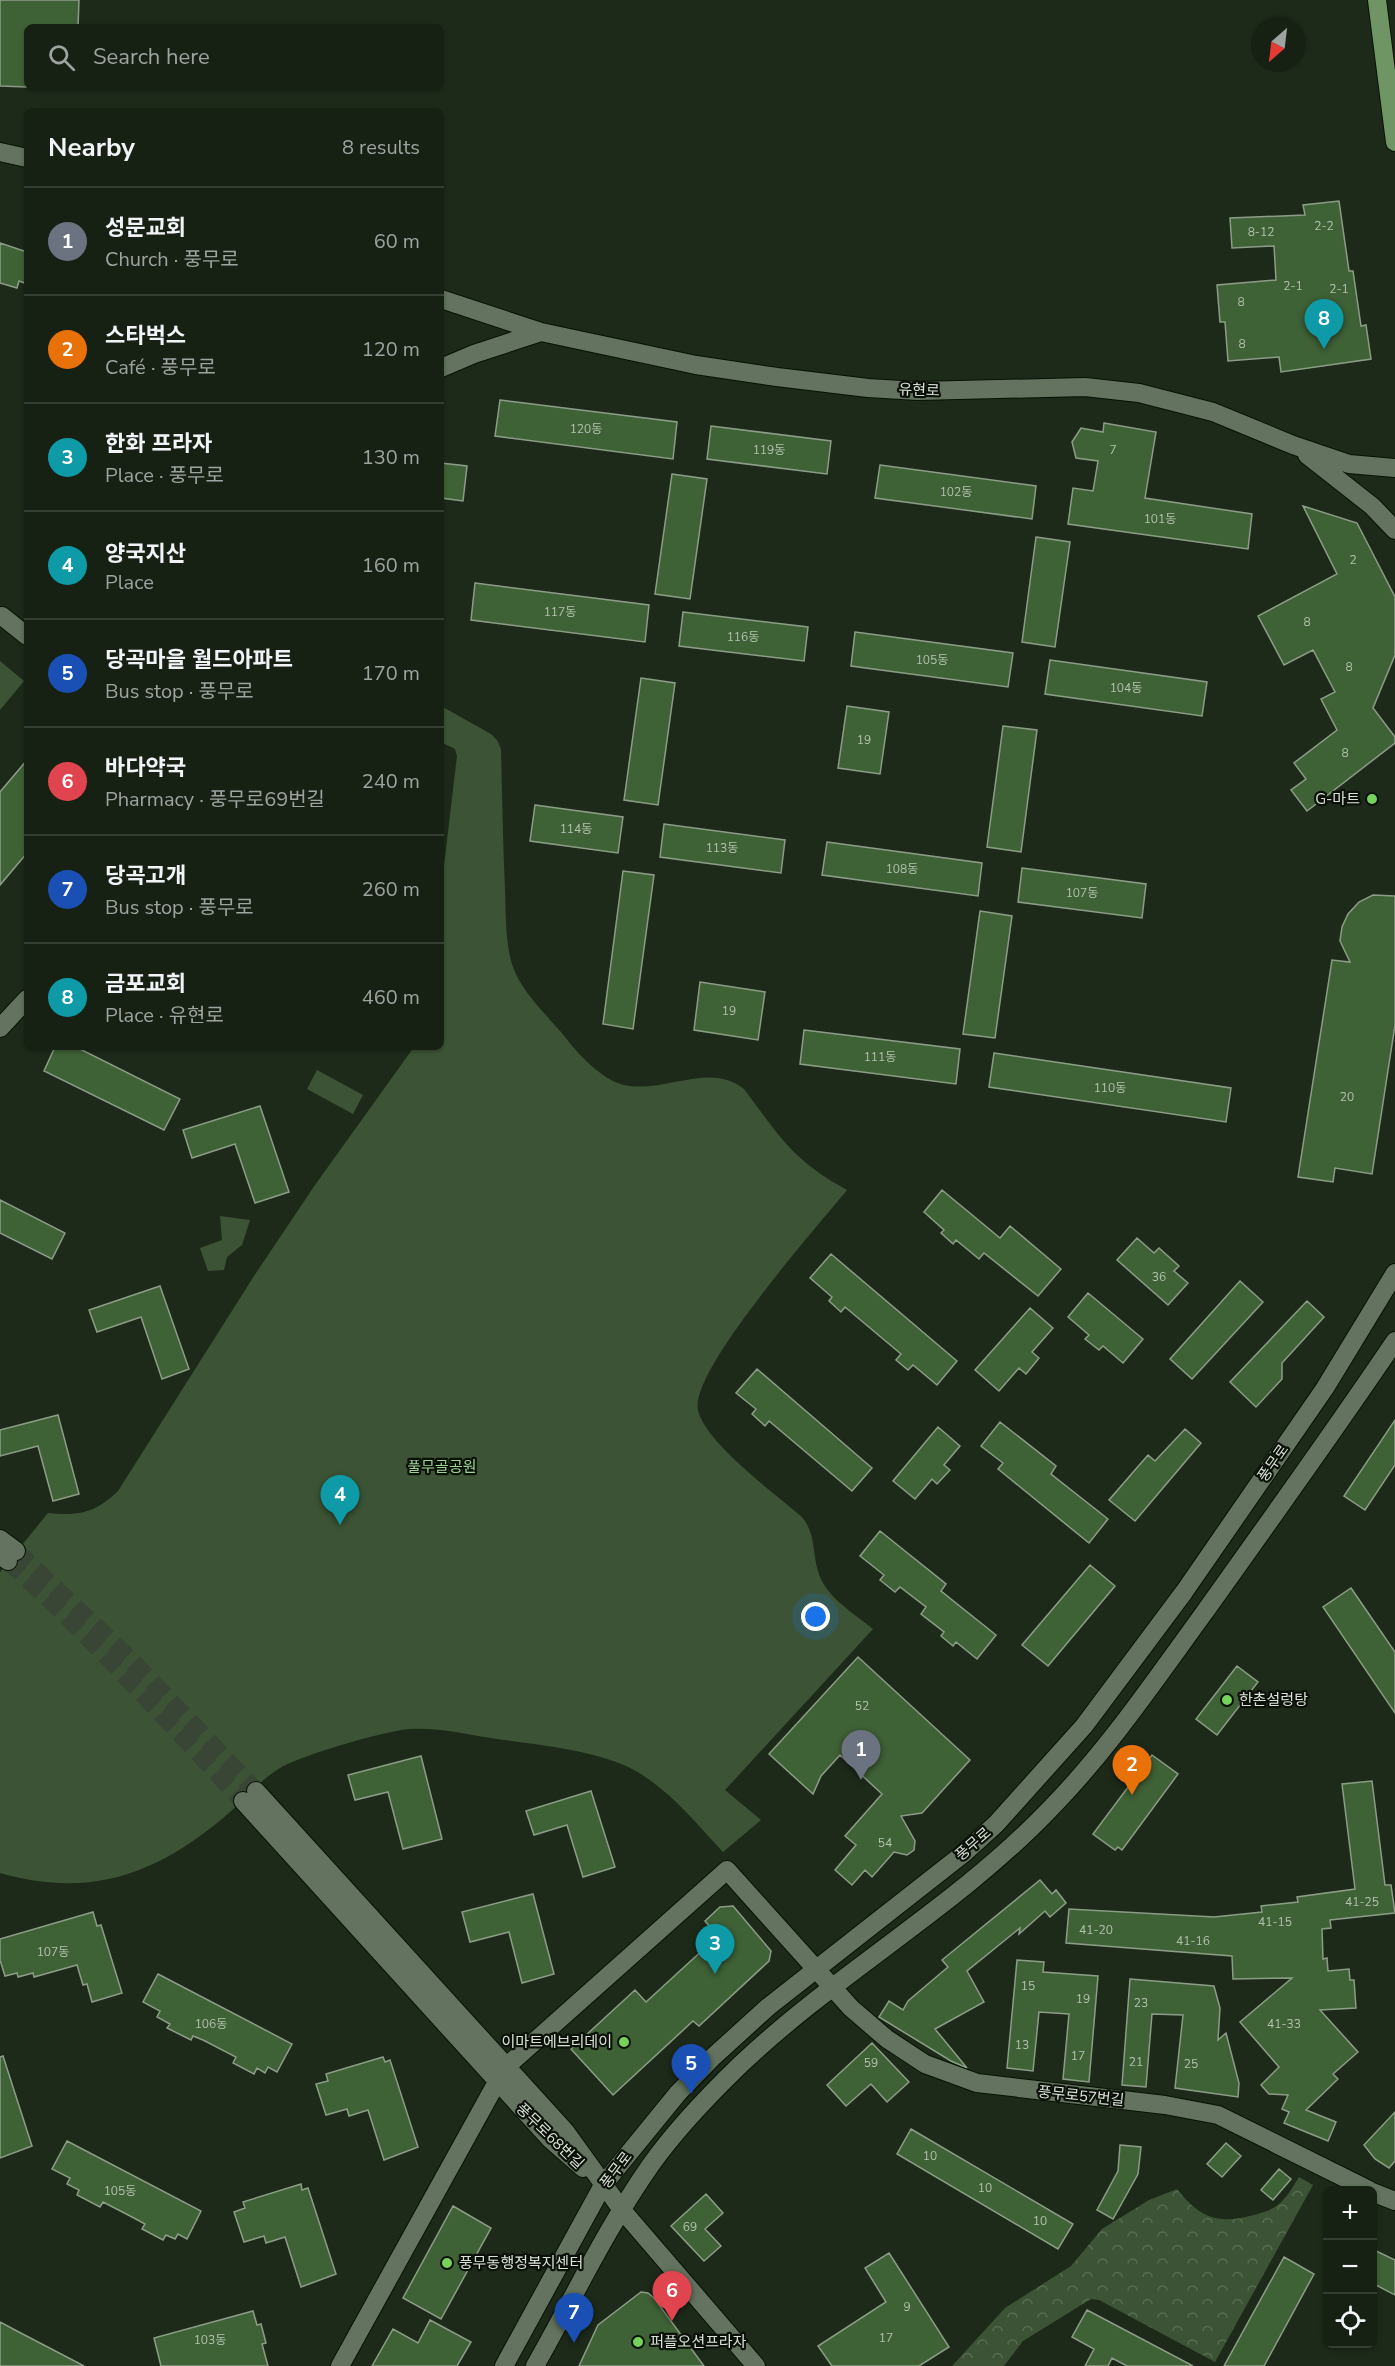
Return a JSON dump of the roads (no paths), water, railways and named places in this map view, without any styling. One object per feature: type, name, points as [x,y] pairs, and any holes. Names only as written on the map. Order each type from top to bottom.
[{"type":"main road","points":[[1377,0],[1395,142]]},
{"type":"street","points":[[3,154],[24,158]]},
{"type":"street","name":"유현로","points":[[444,299],[542,332],[696,365],[868,388],[949,391],[1111,388],[1213,412],[1293,446],[1349,464],[1395,468]]},
{"type":"street","points":[[444,367],[474,354],[542,332]]},
{"type":"street","points":[[1293,446],[1372,506],[1395,530]]},
{"type":"street","points":[[2,616],[24,634]]},
{"type":"street","points":[[0,1028],[24,1002]]},
{"type":"street","name":"풍무로","points":[[504,2366],[603,2185],[650,2125],[714,2056],[816,1967],[963,1854],[996,1824],[1065,1749],[1118,1684],[1325,1388],[1395,1272]]},
{"type":"street","name":"풍무로","points":[[535,2366],[622,2210],[679,2128],[741,2064],[832,1987],[982,1872],[1023,1837],[1078,1779],[1181,1644],[1339,1424],[1395,1341]]},
{"type":"street","points":[[0,1539],[8,1556]]},
{"type":"street","name":"풍무로68번길","points":[[250,1796],[502,2074],[550,2139],[603,2185],[756,2366]]},
{"type":"street","name":"풍무로57번길","points":[[502,2074],[727,1870],[851,2008],[887,2039],[925,2064],[960,2079],[1007,2088],[1165,2105],[1218,2115],[1361,2186]]},
{"type":"street","points":[[340,2366],[502,2074]]},
{"type":"street","name":"풍무로57번길","points":[[1377,2194],[1395,2201]]},
{"type":"tunnel","points":[[16,1551],[130,1659],[256,1791]]},
{"type":"tunnel","points":[[8,1561],[99,1648],[243,1801]]},
{"type":"place","name":"금포교회","points":[[1324,349]]},
{"type":"place","name":"G-마트","points":[[1372,799]]},
{"type":"place","name":"양국지산","points":[[340,1525]]},
{"type":"place","name":"한촌설렁탕","points":[[1227,1700]]},
{"type":"place","name":"성문교회","points":[[861,1780]]},
{"type":"place","name":"스타벅스","points":[[1132,1795]]},
{"type":"place","name":"한화 프라자","points":[[715,1974]]},
{"type":"place","name":"이마트에브리데이","points":[[624,2042]]},
{"type":"place","name":"당곡마을 월드아파트","points":[[691,2094]]},
{"type":"place","name":"풍무동행정복지센터","points":[[447,2263]]},
{"type":"place","name":"바다약국","points":[[672,2321]]},
{"type":"place","name":"퍼플오션프라자","points":[[638,2342]]},
{"type":"place","name":"당곡고개","points":[[574,2343]]},
{"type":"park label","name":"풀무골공원","points":[[442,1467]]}]
